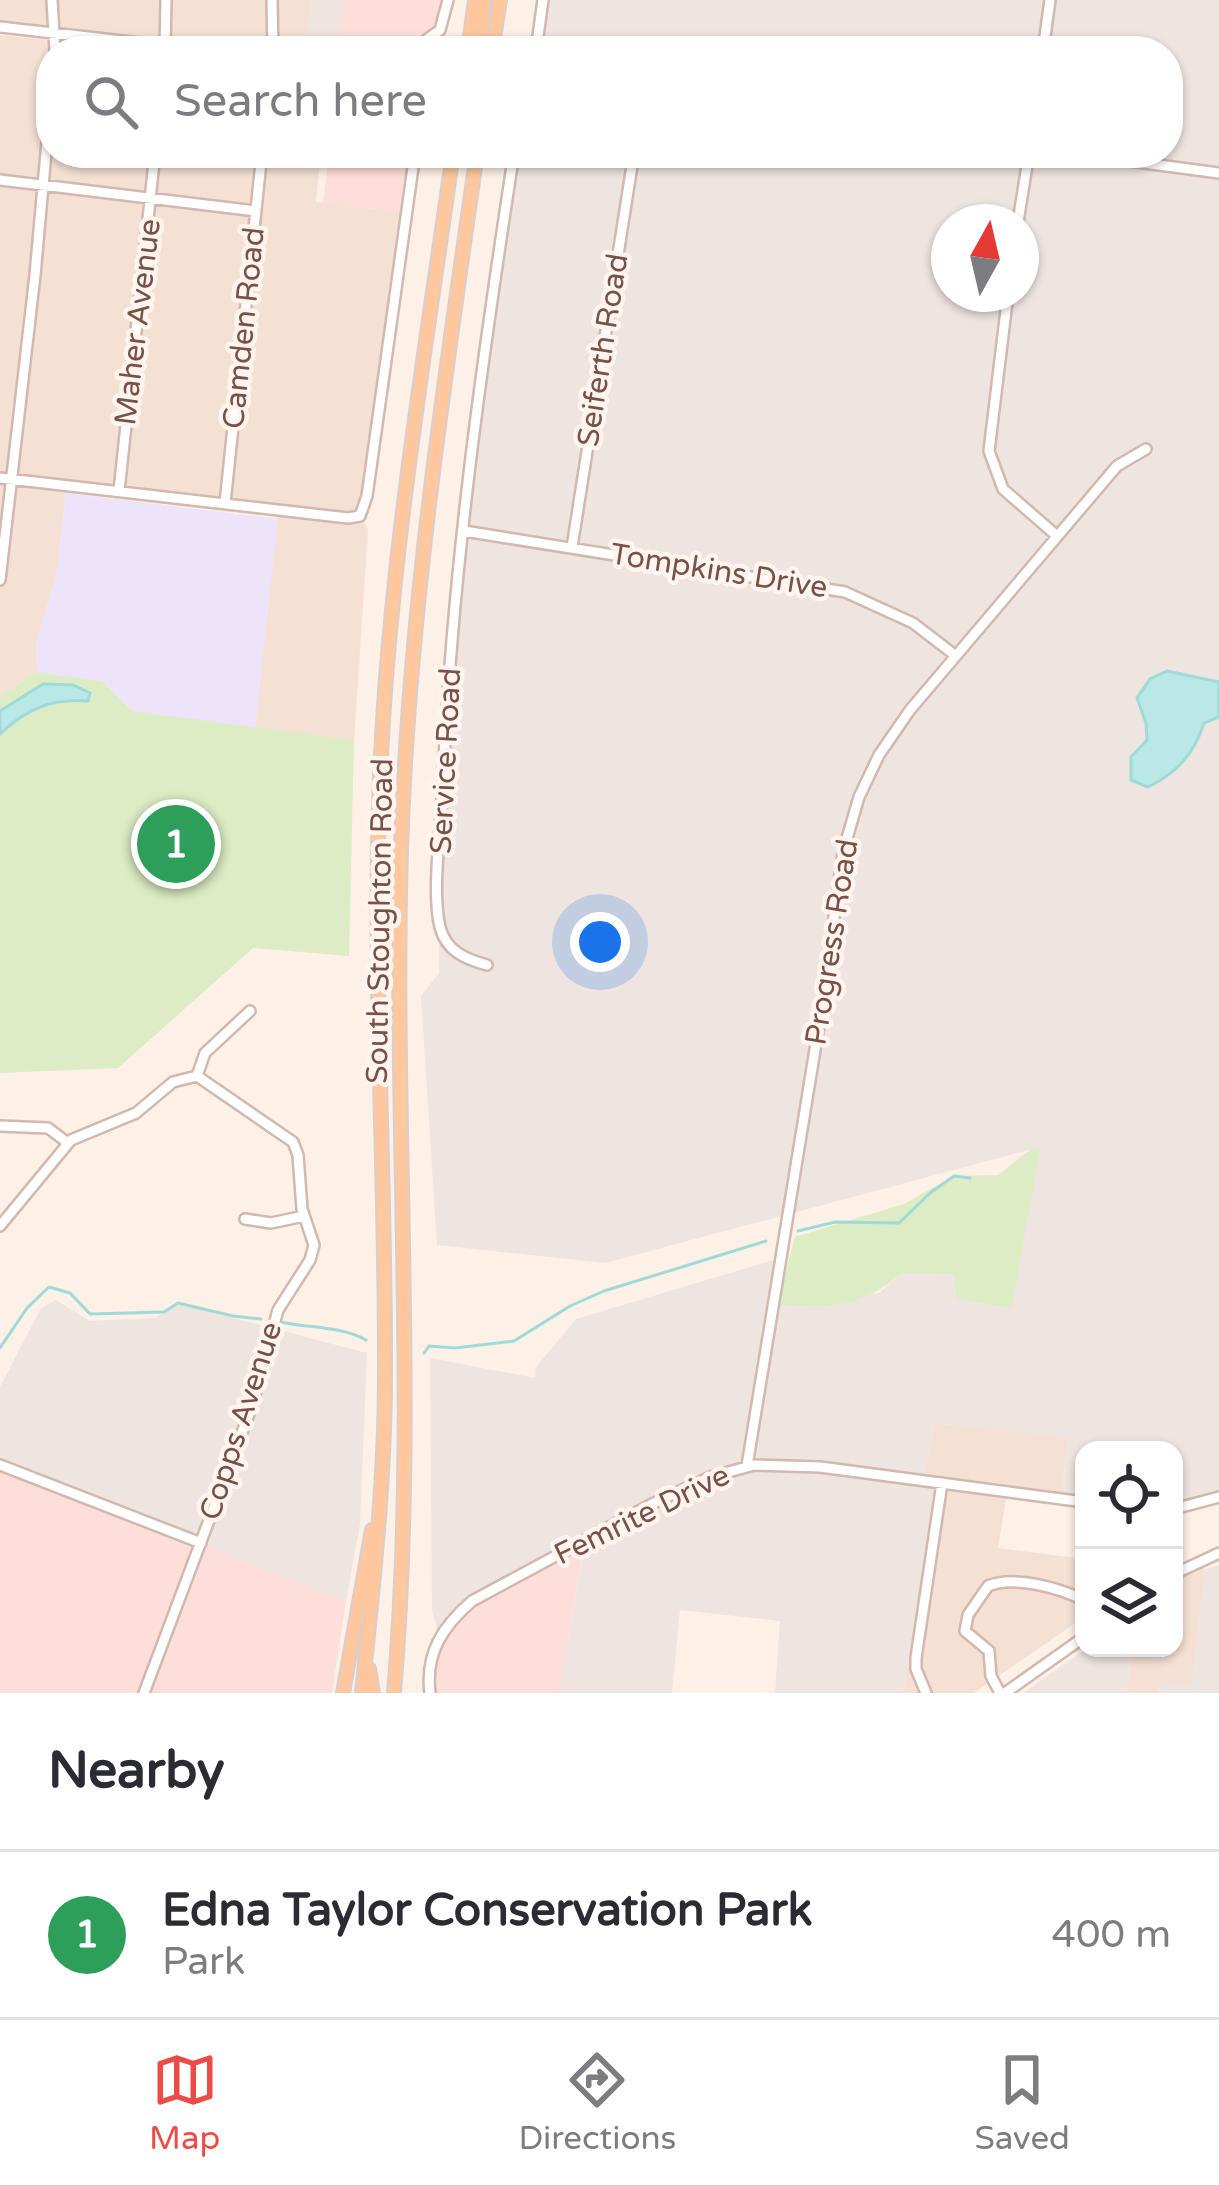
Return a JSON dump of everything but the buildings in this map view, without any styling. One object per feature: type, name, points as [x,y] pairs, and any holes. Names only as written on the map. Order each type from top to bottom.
[{"type":"main road","points":[[466,36],[480,0]]},
{"type":"main road","points":[[479,36],[480,0]]},
{"type":"main road","points":[[496,36],[500,0]]},
{"type":"main road","points":[[470,36],[472,24]]},
{"type":"main road","name":"South Stoughton Road","points":[[362,1693],[380,1501],[385,1374],[376,1025],[381,757],[401,523],[451,168]]},
{"type":"main road","name":"South Stoughton Road","points":[[394,1693],[406,1468],[400,933],[407,731],[421,558],[473,168]]},
{"type":"main road","points":[[343,1693],[359,1589],[380,1501]]},
{"type":"main road","points":[[366,1656],[373,1693]]},
{"type":"street","points":[[52,0],[55,34]]},
{"type":"street","points":[[165,36],[166,0]]},
{"type":"street","points":[[272,0],[273,36]]},
{"type":"street","points":[[432,36],[440,30],[448,0]]},
{"type":"street","points":[[538,36],[542,0]]},
{"type":"street","points":[[1045,36],[1050,0]]},
{"type":"street","points":[[0,28],[71,36]]},
{"type":"street","points":[[0,580],[45,168]]},
{"type":"street","name":"Maher Avenue","points":[[119,491],[154,168]]},
{"type":"street","name":"Camden Road","points":[[225,503],[260,168]]},
{"type":"street","points":[[0,478],[348,518],[361,514],[413,168]]},
{"type":"street","name":"Service Road","points":[[487,965],[456,953],[439,922],[447,716],[464,530],[512,168]]},
{"type":"street","name":"Seiferth Road","points":[[572,547],[632,168]]},
{"type":"street","points":[[1021,204],[1027,168]]},
{"type":"street","points":[[1182,168],[1219,173]]},
{"type":"street","points":[[0,181],[256,211]]},
{"type":"street","points":[[1006,312],[989,451],[1004,489],[1057,536]]},
{"type":"street","name":"Progress Road","points":[[747,1466],[846,840],[859,797],[879,755],[907,715],[1117,466],[1146,449]]},
{"type":"street","name":"Tompkins Drive","points":[[464,530],[845,592],[913,623],[956,656]]},
{"type":"street","points":[[0,1226],[68,1143],[136,1113],[173,1082],[197,1076],[205,1053],[250,1011]]},
{"type":"street","name":"Copps Avenue","points":[[143,1693],[252,1406],[278,1310],[312,1253],[296,1146],[282,1131],[197,1076]]},
{"type":"street","points":[[0,1126],[48,1128],[68,1143]]},
{"type":"street","points":[[245,1219],[271,1223],[304,1216]]},
{"type":"street","name":"Femrite Drive","points":[[430,1693],[430,1666],[439,1636],[472,1601],[703,1479],[769,1463],[1075,1501]]},
{"type":"street","points":[[0,1465],[200,1543]]},
{"type":"street","points":[[926,1693],[916,1658],[942,1484]]},
{"type":"street","points":[[1183,1507],[1219,1498]]},
{"type":"street","points":[[1183,1570],[1219,1552]]},
{"type":"street","points":[[1075,1595],[1010,1582],[988,1586],[968,1615],[965,1631],[988,1651],[991,1676],[1002,1693],[1075,1643]]},
{"type":"shaded area","points":[[0,0],[312,0],[307,36],[141,36],[0,20]]},
{"type":"shaded area","points":[[312,0],[342,0],[338,36],[307,36]]},
{"type":"shaded area","points":[[342,0],[443,0],[438,24],[418,36],[338,36]]},
{"type":"shaded area","points":[[543,0],[1219,0],[1219,1497],[1183,1507],[1183,1441],[1075,1441],[1075,1501],[1061,1499],[1068,1438],[935,1423],[923,1480],[942,1483],[917,1652],[910,1652],[903,1693],[775,1693],[780,1621],[680,1610],[672,1693],[559,1693],[585,1542],[472,1601],[439,1636],[432,1611],[430,1358],[535,1378],[536,1367],[576,1319],[780,1258],[772,1303],[879,1293],[902,1273],[955,1274],[1040,1147],[605,1263],[437,1245],[421,996],[439,973],[440,857],[464,531],[512,168],[1183,168],[1183,36],[542,36]]},
{"type":"shaded area","points":[[0,35],[36,39],[36,168],[319,168],[316,202],[400,212],[359,510],[368,530],[354,740],[255,728],[279,504],[67,480],[57,572],[36,645],[37,672],[0,696]]},
{"type":"shaded area","points":[[327,168],[407,168],[400,212],[323,203]]},
{"type":"shaded area","points":[[66,493],[278,519],[255,728],[132,711],[102,681],[37,672],[36,645],[57,572]]},
{"type":"shaded area","points":[[56,1300],[90,1321],[155,1318],[179,1304],[367,1353],[360,1524],[346,1601],[0,1465],[0,1387],[41,1308]]},
{"type":"shaded area","points":[[935,1423],[1068,1438],[1061,1499],[1007,1492],[998,1548],[1075,1558],[1075,1623],[974,1693],[903,1693],[910,1652],[916,1652],[923,1481]]},
{"type":"shaded area","points":[[0,1465],[346,1601],[332,1693],[0,1693]]},
{"type":"shaded area","points":[[585,1540],[559,1693],[430,1693],[435,1645],[472,1601]]},
{"type":"shaded area","points":[[1203,1559],[1205,1583],[1191,1686],[1160,1683],[1158,1693],[1127,1693],[1131,1657],[1183,1657],[1183,1569]]},
{"type":"shaded area","points":[[1219,1565],[1219,1693],[1158,1693],[1159,1683],[1191,1685],[1204,1570]]},
{"type":"shaded area","points":[[1075,1656],[1131,1657],[1127,1693],[1023,1693]]},
{"type":"green space","points":[[37,672],[102,681],[132,711],[354,740],[349,956],[253,948],[118,1068],[0,1073],[0,696]]},
{"type":"green space","points":[[1041,1147],[1011,1308],[957,1298],[954,1274],[902,1273],[858,1300],[813,1306],[777,1304],[795,1237],[904,1204],[954,1176],[998,1175],[1031,1149]]},
{"type":"water","points":[[1167,671],[1219,682],[1219,717],[1204,723],[1190,753],[1176,769],[1148,787],[1131,780],[1131,757],[1147,740],[1137,698],[1150,679]]},
{"type":"water","points":[[43,684],[73,685],[90,693],[88,701],[40,707],[0,734],[0,711]]},
{"type":"waterway","points":[[798,1231],[835,1222],[899,1223],[954,1176],[970,1178]]},
{"type":"waterway","points":[[424,1353],[429,1346],[514,1341],[604,1291],[766,1241]]},
{"type":"waterway","points":[[0,1348],[27,1308],[49,1287],[70,1293],[90,1314],[164,1312],[178,1303],[261,1319]]},
{"type":"waterway","points":[[280,1322],[336,1330],[366,1340]]},
{"type":"place","name":"Edna Taylor Conservation Park","points":[[176,844]]}]
